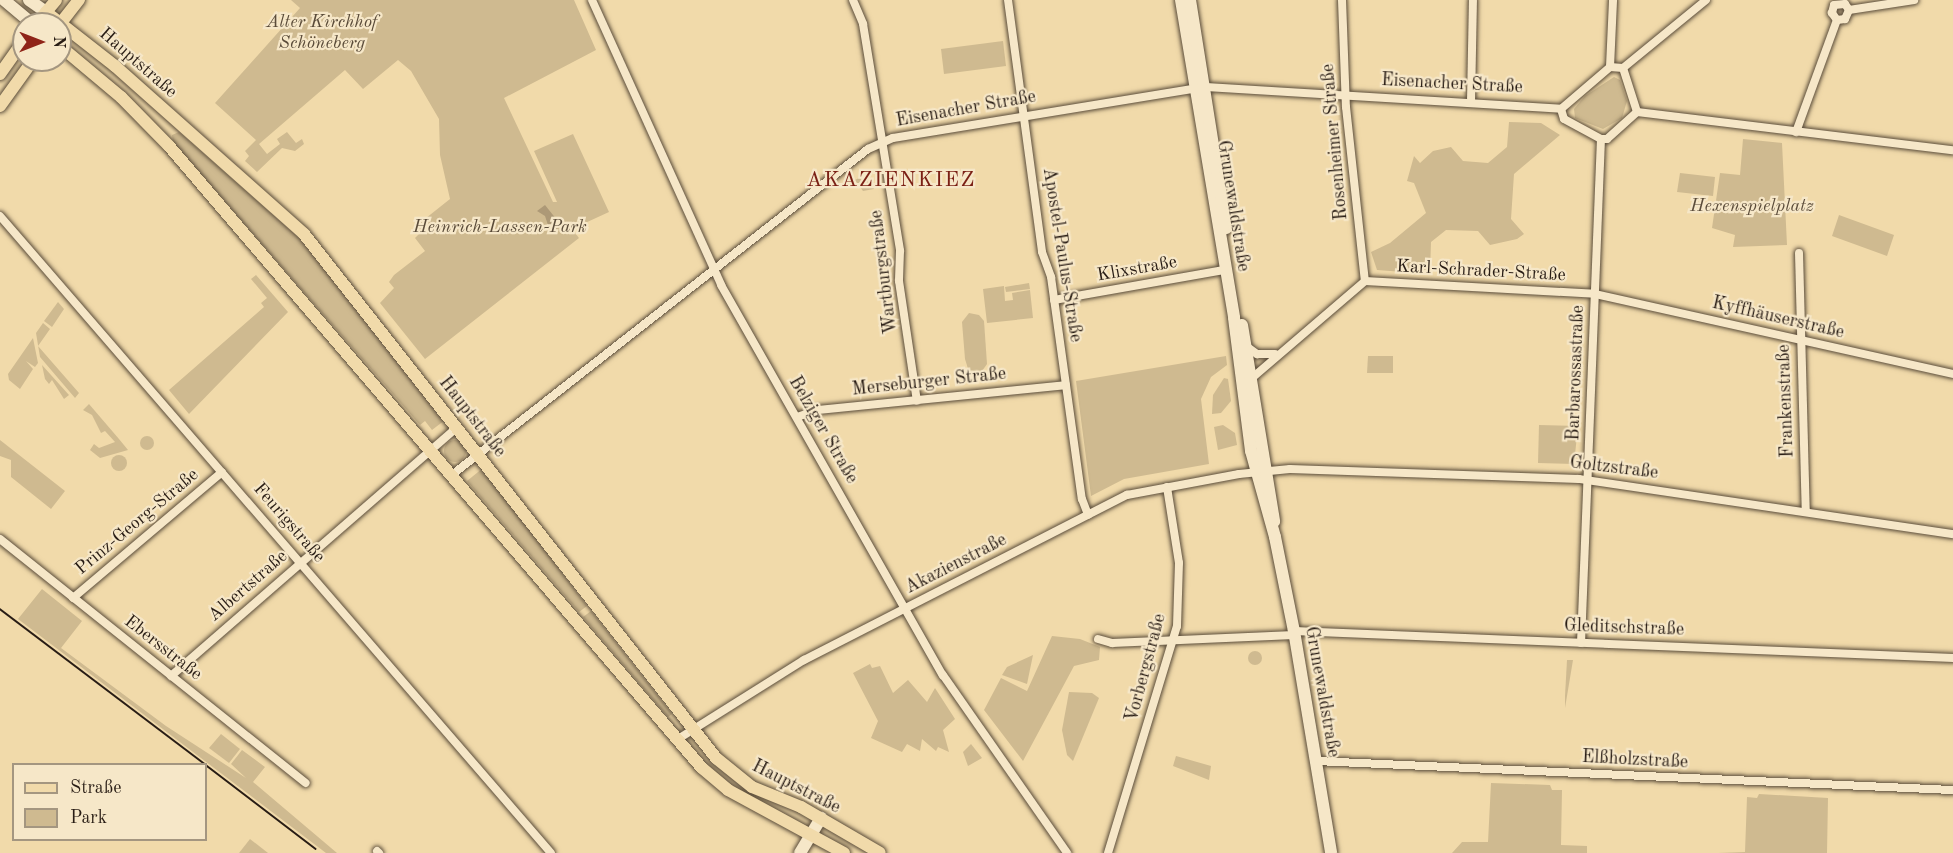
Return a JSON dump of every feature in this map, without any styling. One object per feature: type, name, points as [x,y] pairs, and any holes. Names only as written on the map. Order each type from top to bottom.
[{"type":"main road","points":[[4,0],[20,12]]},
{"type":"main road","name":"Hauptstraße","points":[[29,0],[46,12]]},
{"type":"main road","points":[[46,12],[56,0]]},
{"type":"main road","points":[[69,12],[78,0]]},
{"type":"main road","name":"Grunewaldstraße","points":[[1181,0],[1200,87],[1252,378],[1255,472],[1275,537]]},
{"type":"main road","name":"Grunewaldstraße","points":[[1190,0],[1226,270],[1252,418],[1268,470],[1275,537],[1294,633],[1331,853]]},
{"type":"main road","name":"Hauptstraße","points":[[72,33],[186,129],[304,234],[692,729],[737,777],[821,818],[880,853]]},
{"type":"main road","points":[[0,74],[12,57]]},
{"type":"main road","name":"Hauptstraße","points":[[72,57],[155,130],[432,449],[702,768],[728,790],[844,853]]},
{"type":"main road","points":[[0,106],[24,72]]},
{"type":"main road","points":[[155,130],[165,128],[167,113]]},
{"type":"main road","points":[[169,146],[171,130],[186,129]]},
{"type":"main road","points":[[800,853],[821,818]]},
{"type":"street","name":"Belziger Straße","points":[[592,0],[713,270],[971,719],[1067,853]]},
{"type":"street","name":"Wartburgstraße","points":[[853,0],[863,24],[882,142],[917,401]]},
{"type":"street","name":"Apostel-Paulus-Straße","points":[[1008,0],[1042,252],[1054,300],[1082,499],[1088,515]]},
{"type":"street","name":"Rosenheimer Straße","points":[[1342,0],[1345,94],[1365,281]]},
{"type":"street","points":[[1471,102],[1473,0]]},
{"type":"street","points":[[1610,67],[1613,0]]},
{"type":"street","points":[[1706,0],[1623,68],[1610,67],[1561,109],[1564,119],[1601,140],[1607,139],[1637,112],[1953,150]]},
{"type":"street","points":[[1849,10],[1914,0]]},
{"type":"street","points":[[1837,20],[1832,14],[1832,2],[1842,3],[1849,10]]},
{"type":"street","points":[[1837,20],[1845,20],[1849,10]]},
{"type":"street","points":[[1796,132],[1837,20]]},
{"type":"street","points":[[1623,68],[1637,112]]},
{"type":"street","name":"Eisenacher Straße","points":[[453,474],[477,452],[882,142],[1023,115],[1200,87],[1345,94],[1561,109]]},
{"type":"street","name":"Barbarossastraße","points":[[1581,643],[1601,140]]},
{"type":"street","name":"Feurigstraße","points":[[0,216],[551,853]]},
{"type":"street","name":"Frankenstraße","points":[[1799,253],[1806,512]]},
{"type":"street","name":"Klixstraße","points":[[1054,300],[1226,270]]},
{"type":"street","points":[[1252,378],[1275,354],[1365,281]]},
{"type":"street","name":"Karl-Schrader-Straße","points":[[1365,281],[1595,294]]},
{"type":"street","name":"Kyffhäuserstraße","points":[[1595,294],[1953,374]]},
{"type":"street","points":[[1246,346],[1257,354],[1275,354]]},
{"type":"street","name":"Merseburger Straße","points":[[797,417],[816,410],[1066,385]]},
{"type":"street","name":"Albertstraße","points":[[171,676],[457,427]]},
{"type":"street","name":"Goltzstraße","points":[[1268,470],[1588,480],[1953,534]]},
{"type":"street","name":"Akazienstraße","points":[[678,739],[789,668],[1127,495],[1268,470]]},
{"type":"street","name":"Prinz-Georg-Straße","points":[[73,598],[222,472]]},
{"type":"street","name":"Vorbergstraße","points":[[1108,853],[1174,638],[1180,579],[1167,487]]},
{"type":"street","name":"Ebersstraße","points":[[0,539],[306,783]]},
{"type":"street","name":"Gleditschstraße","points":[[1098,639],[1112,644],[1174,638],[1294,633],[1953,658]]},
{"type":"street","name":"Elßholzstraße","points":[[1316,761],[1953,790]]},
{"type":"green space","name":"Heinrich-Lassen-Park","points":[[291,0],[574,0],[596,50],[504,98],[553,202],[557,202],[534,151],[573,134],[609,212],[572,229],[579,238],[425,359],[380,303],[394,288],[389,282],[394,275],[425,251],[415,238],[419,234],[416,226],[450,199],[440,155],[439,119],[411,71],[398,60],[363,89],[345,70],[259,144],[267,154],[280,144],[277,139],[287,132],[296,143],[302,139],[304,144],[295,151],[282,148],[257,172],[245,161],[249,156],[245,151],[256,140],[215,103],[300,8]]},
{"type":"green space","points":[[1003,41],[1006,66],[944,74],[941,49]]},
{"type":"green space","points":[[1614,77],[1620,80],[1627,101],[1622,118],[1603,129],[1575,118],[1574,109],[1585,96]]},
{"type":"green space","points":[[1509,122],[1541,123],[1560,135],[1514,174],[1511,219],[1524,234],[1517,239],[1490,245],[1478,231],[1446,230],[1431,242],[1430,274],[1377,270],[1371,252],[1390,243],[1426,213],[1414,183],[1407,181],[1414,156],[1420,163],[1433,151],[1451,147],[1463,161],[1488,163],[1507,147]]},
{"type":"green space","points":[[179,132],[299,238],[445,420],[432,430],[425,421],[420,425],[173,142],[172,135]]},
{"type":"green space","name":"Hexenspielplatz","points":[[1743,139],[1782,143],[1787,245],[1733,247],[1735,235],[1712,228],[1720,173],[1740,175]]},
{"type":"green space","points":[[1680,173],[1715,177],[1713,196],[1677,192]]},
{"type":"green space","points":[[859,178],[873,183],[874,189],[863,191],[855,180]]},
{"type":"green space","points":[[1839,215],[1894,235],[1887,256],[1832,236]]},
{"type":"green space","points":[[256,275],[288,312],[189,414],[169,390],[264,307],[261,303],[267,298],[251,279]]},
{"type":"green space","points":[[1029,283],[1030,289],[1006,292],[1005,287]]},
{"type":"green space","points":[[1004,286],[1005,301],[1013,300],[1012,293],[1030,290],[1033,318],[987,323],[983,289]]},
{"type":"green space","points":[[58,302],[64,309],[52,327],[44,321]]},
{"type":"green space","points":[[969,313],[979,315],[984,321],[987,364],[980,374],[969,372],[965,359],[962,322]]},
{"type":"green space","points":[[43,323],[50,329],[38,346],[36,333]]},
{"type":"green space","points":[[33,338],[38,363],[35,367],[26,361],[33,369],[20,389],[9,380],[8,374]]},
{"type":"green space","points":[[38,346],[79,393],[75,398],[40,357]]},
{"type":"green space","points":[[1226,356],[1227,365],[1211,377],[1201,399],[1209,464],[1124,479],[1091,496],[1076,381]]},
{"type":"green space","points":[[1368,356],[1393,356],[1393,373],[1367,373]]},
{"type":"green space","points":[[42,365],[69,395],[64,399],[52,380],[49,384],[45,379]]},
{"type":"green space","points":[[1224,378],[1228,379],[1231,401],[1221,413],[1212,414],[1213,395]]},
{"type":"green space","points":[[89,404],[128,450],[100,458],[90,450],[94,444],[99,448],[115,442],[105,431],[101,433],[92,415],[83,410]]},
{"type":"green space","points":[[1223,425],[1235,433],[1237,445],[1218,450],[1214,427]]},
{"type":"green space","points":[[1539,425],[1578,426],[1574,464],[1538,463]]},
{"type":"green space","points":[[147,436],[152,438],[154,443],[152,448],[147,450],[142,448],[140,443],[142,438]]},
{"type":"green space","points":[[0,440],[65,491],[51,509],[11,477],[11,460],[0,456]]},
{"type":"green space","points":[[455,440],[463,443],[466,451],[463,459],[455,462],[447,459],[444,451],[447,443]]},
{"type":"green space","points":[[116,455],[122,455],[127,463],[125,469],[116,471],[111,466],[111,460]]},
{"type":"green space","points":[[483,468],[587,606],[579,612],[467,481]]},
{"type":"green space","points":[[42,589],[82,621],[61,648],[166,726],[246,778],[231,764],[242,750],[265,767],[253,782],[337,853],[326,853],[18,619]]},
{"type":"green space","points":[[591,611],[672,714],[668,717],[583,617]]},
{"type":"green space","points":[[1052,636],[1080,639],[1100,647],[1099,660],[1074,666],[1023,761],[984,710],[1001,678],[1027,691]]},
{"type":"green space","points":[[1255,651],[1260,653],[1262,658],[1260,663],[1255,665],[1250,663],[1248,658],[1250,653]]},
{"type":"green space","points":[[1033,655],[1027,684],[1002,675],[1007,667]]},
{"type":"green space","points":[[1567,660],[1573,660],[1565,708],[1565,696]]},
{"type":"green space","points":[[870,664],[872,668],[880,666],[893,693],[908,680],[927,702],[935,688],[955,719],[943,730],[949,752],[938,747],[936,751],[922,739],[920,751],[907,744],[902,752],[871,738],[878,721],[853,673]]},
{"type":"green space","points":[[1069,692],[1092,693],[1099,698],[1073,761],[1067,755],[1062,730]]},
{"type":"green space","points":[[221,734],[240,749],[229,763],[209,748]]},
{"type":"green space","points":[[971,744],[982,758],[968,766],[963,752]]},
{"type":"green space","points":[[1176,756],[1211,766],[1209,780],[1173,766]]},
{"type":"green space","points":[[1491,783],[1550,785],[1552,790],[1562,790],[1561,845],[1587,846],[1587,853],[1452,853],[1462,842],[1488,842]]},
{"type":"green space","points":[[1759,794],[1828,798],[1827,853],[1718,853],[1745,852],[1747,797],[1757,798]]},
{"type":"green space","points":[[250,839],[268,853],[239,853]]},
{"type":"shaded area","points":[[545,205],[561,225],[551,234],[545,216],[537,211]]},
{"type":"tram line","points":[[0,609],[204,763]]},
{"type":"tram line","points":[[207,766],[316,849]]},
{"type":"district","name":"AKAZIENKIEZ","points":[[891,181]]},
{"type":"park label","name":"Alter Kirchhof Schöneberg","points":[[322,33]]}]
